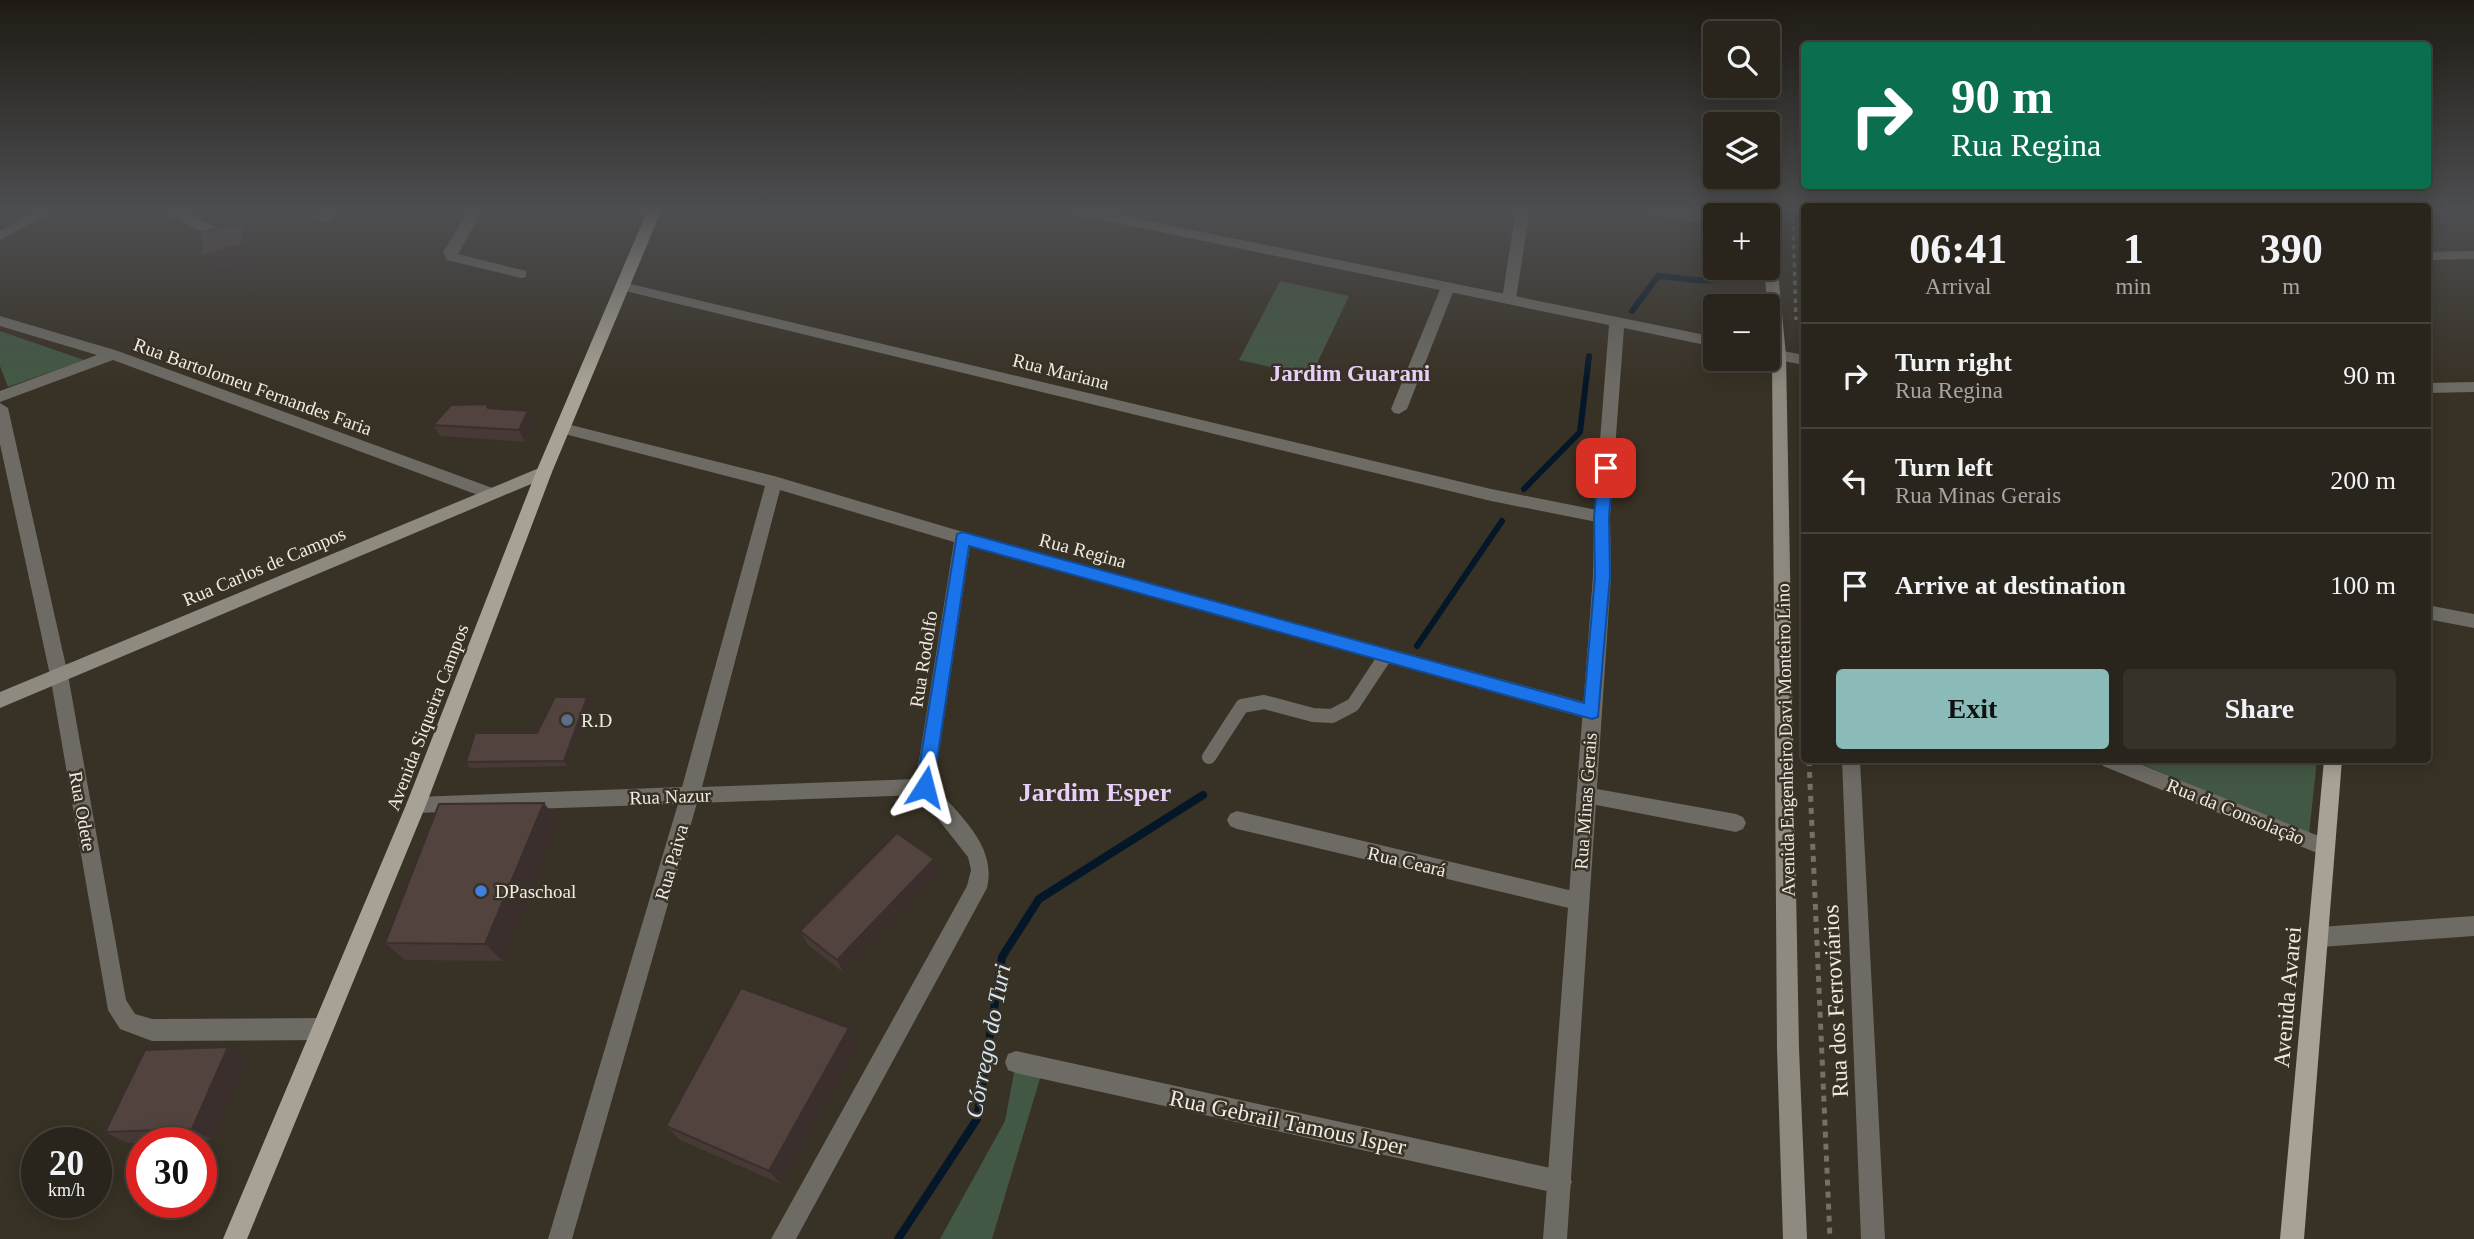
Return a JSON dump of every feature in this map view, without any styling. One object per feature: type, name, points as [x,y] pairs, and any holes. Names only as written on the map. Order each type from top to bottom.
[{"type":"main road","name":"Avenida Siqueira Campos","points":[[235,1239],[416,805],[544,472],[628,267]]},
{"type":"main road","name":"Avenida Engenheiro Davi Monteiro Lino","points":[[1773,371],[1788,1049],[1795,1239]]},
{"type":"main road","name":"Rua Carlos de Campos","points":[[0,700],[544,472]]},
{"type":"main road","name":"Avenida Avarei","points":[[2292,1239],[2320,937],[2324,847],[2333,763]]},
{"type":"street","points":[[492,267],[521,274]]},
{"type":"street","points":[[1350,267],[1703,339]]},
{"type":"street","points":[[1508,299],[1513,267]]},
{"type":"street","name":"Rua Mariana","points":[[621,286],[1492,495],[1602,517]]},
{"type":"street","points":[[1399,409],[1448,287]]},
{"type":"street","name":"Rua Bartolomeu Fernandes Faria","points":[[0,321],[113,355],[492,494]]},
{"type":"street","name":"Rua Minas Gerais","points":[[1555,1239],[1602,576],[1602,517],[1617,321]]},
{"type":"street","points":[[0,397],[113,355]]},
{"type":"street","points":[[1780,355],[1801,359]]},
{"type":"street","points":[[2431,388],[2474,387]]},
{"type":"street","name":"Rua Odete","points":[[0,408],[59,675],[116,1003],[128,1022],[152,1030],[322,1029]]},
{"type":"street","name":"Rua Regina","points":[[563,428],[774,482],[963,538],[1592,712]]},
{"type":"street","name":"Rua Paiva","points":[[559,1239],[690,795],[774,482]]},
{"type":"street","name":"Rua Rodolfo","points":[[925,787],[963,538]]},
{"type":"street","points":[[2431,613],[2474,621]]},
{"type":"street","name":"Rua dos Ferroviários","points":[[1851,763],[1873,1239]]},
{"type":"street","name":"Rua da Consolação","points":[[2117,763],[2324,847]]},
{"type":"street","points":[[783,1239],[977,888],[981,870],[977,853],[925,787]]},
{"type":"street","name":"Rua Nazur","points":[[416,805],[925,787]]},
{"type":"street","points":[[1586,795],[1736,824]]},
{"type":"street","name":"Rua Ceará","points":[[1237,820],[1577,901]]},
{"type":"street","points":[[2320,937],[2474,926]]},
{"type":"street","name":"Rua Gebrail Tamous Isper","points":[[1016,1062],[1559,1182]]},
{"type":"lane","points":[[1209,757],[1242,706],[1264,702],[1313,715],[1332,716],[1353,705],[1386,655]]},
{"type":"path","points":[[1809,763],[1830,1239]]},
{"type":"green space","points":[[1280,281],[1349,296],[1311,376],[1239,360]]},
{"type":"green space","points":[[0,331],[84,360],[8,387],[0,366]]},
{"type":"green space","points":[[2139,763],[2317,763],[2309,834]]},
{"type":"green space","points":[[1016,1062],[1041,1075],[992,1239],[940,1239],[1005,1121]]},
{"type":"building","points":[[486,404],[488,408],[528,411],[519,430],[433,425],[451,405]]},
{"type":"building","name":"R.D","points":[[555,697],[587,697],[564,761],[466,762],[475,733],[537,733]]},
{"type":"building","name":"DPaschoal","points":[[544,803],[485,944],[385,943],[439,804]]},
{"type":"building","points":[[897,833],[934,859],[837,960],[800,931]]},
{"type":"building","points":[[741,988],[849,1028],[769,1171],[666,1126]]},
{"type":"building","points":[[228,1047],[193,1127],[126,1127],[126,1131],[112,1132],[112,1127],[107,1127],[145,1050]]},
{"type":"waterway","name":"Córrego do Turi","points":[[1632,311],[1658,276],[1703,280]]},
{"type":"waterway","name":"Córrego do Turi","points":[[1524,489],[1580,432],[1589,356]]},
{"type":"waterway","name":"Córrego do Turi","points":[[1417,646],[1502,521]]},
{"type":"waterway","name":"Córrego do Turi","points":[[898,1239],[977,1119],[1002,957],[1039,899],[1203,795]]},
{"type":"place","name":"R.D","points":[[567,720]]},
{"type":"place","name":"DPaschoal","points":[[481,891]]},
{"type":"district","name":"Jardim Guarani","points":[[1350,373]]},
{"type":"district","name":"Jardim Esper","points":[[1095,792]]},
{"type":"route","points":[[925,787],[963,538],[1592,712],[1602,576],[1602,517],[1606,468]]}]
